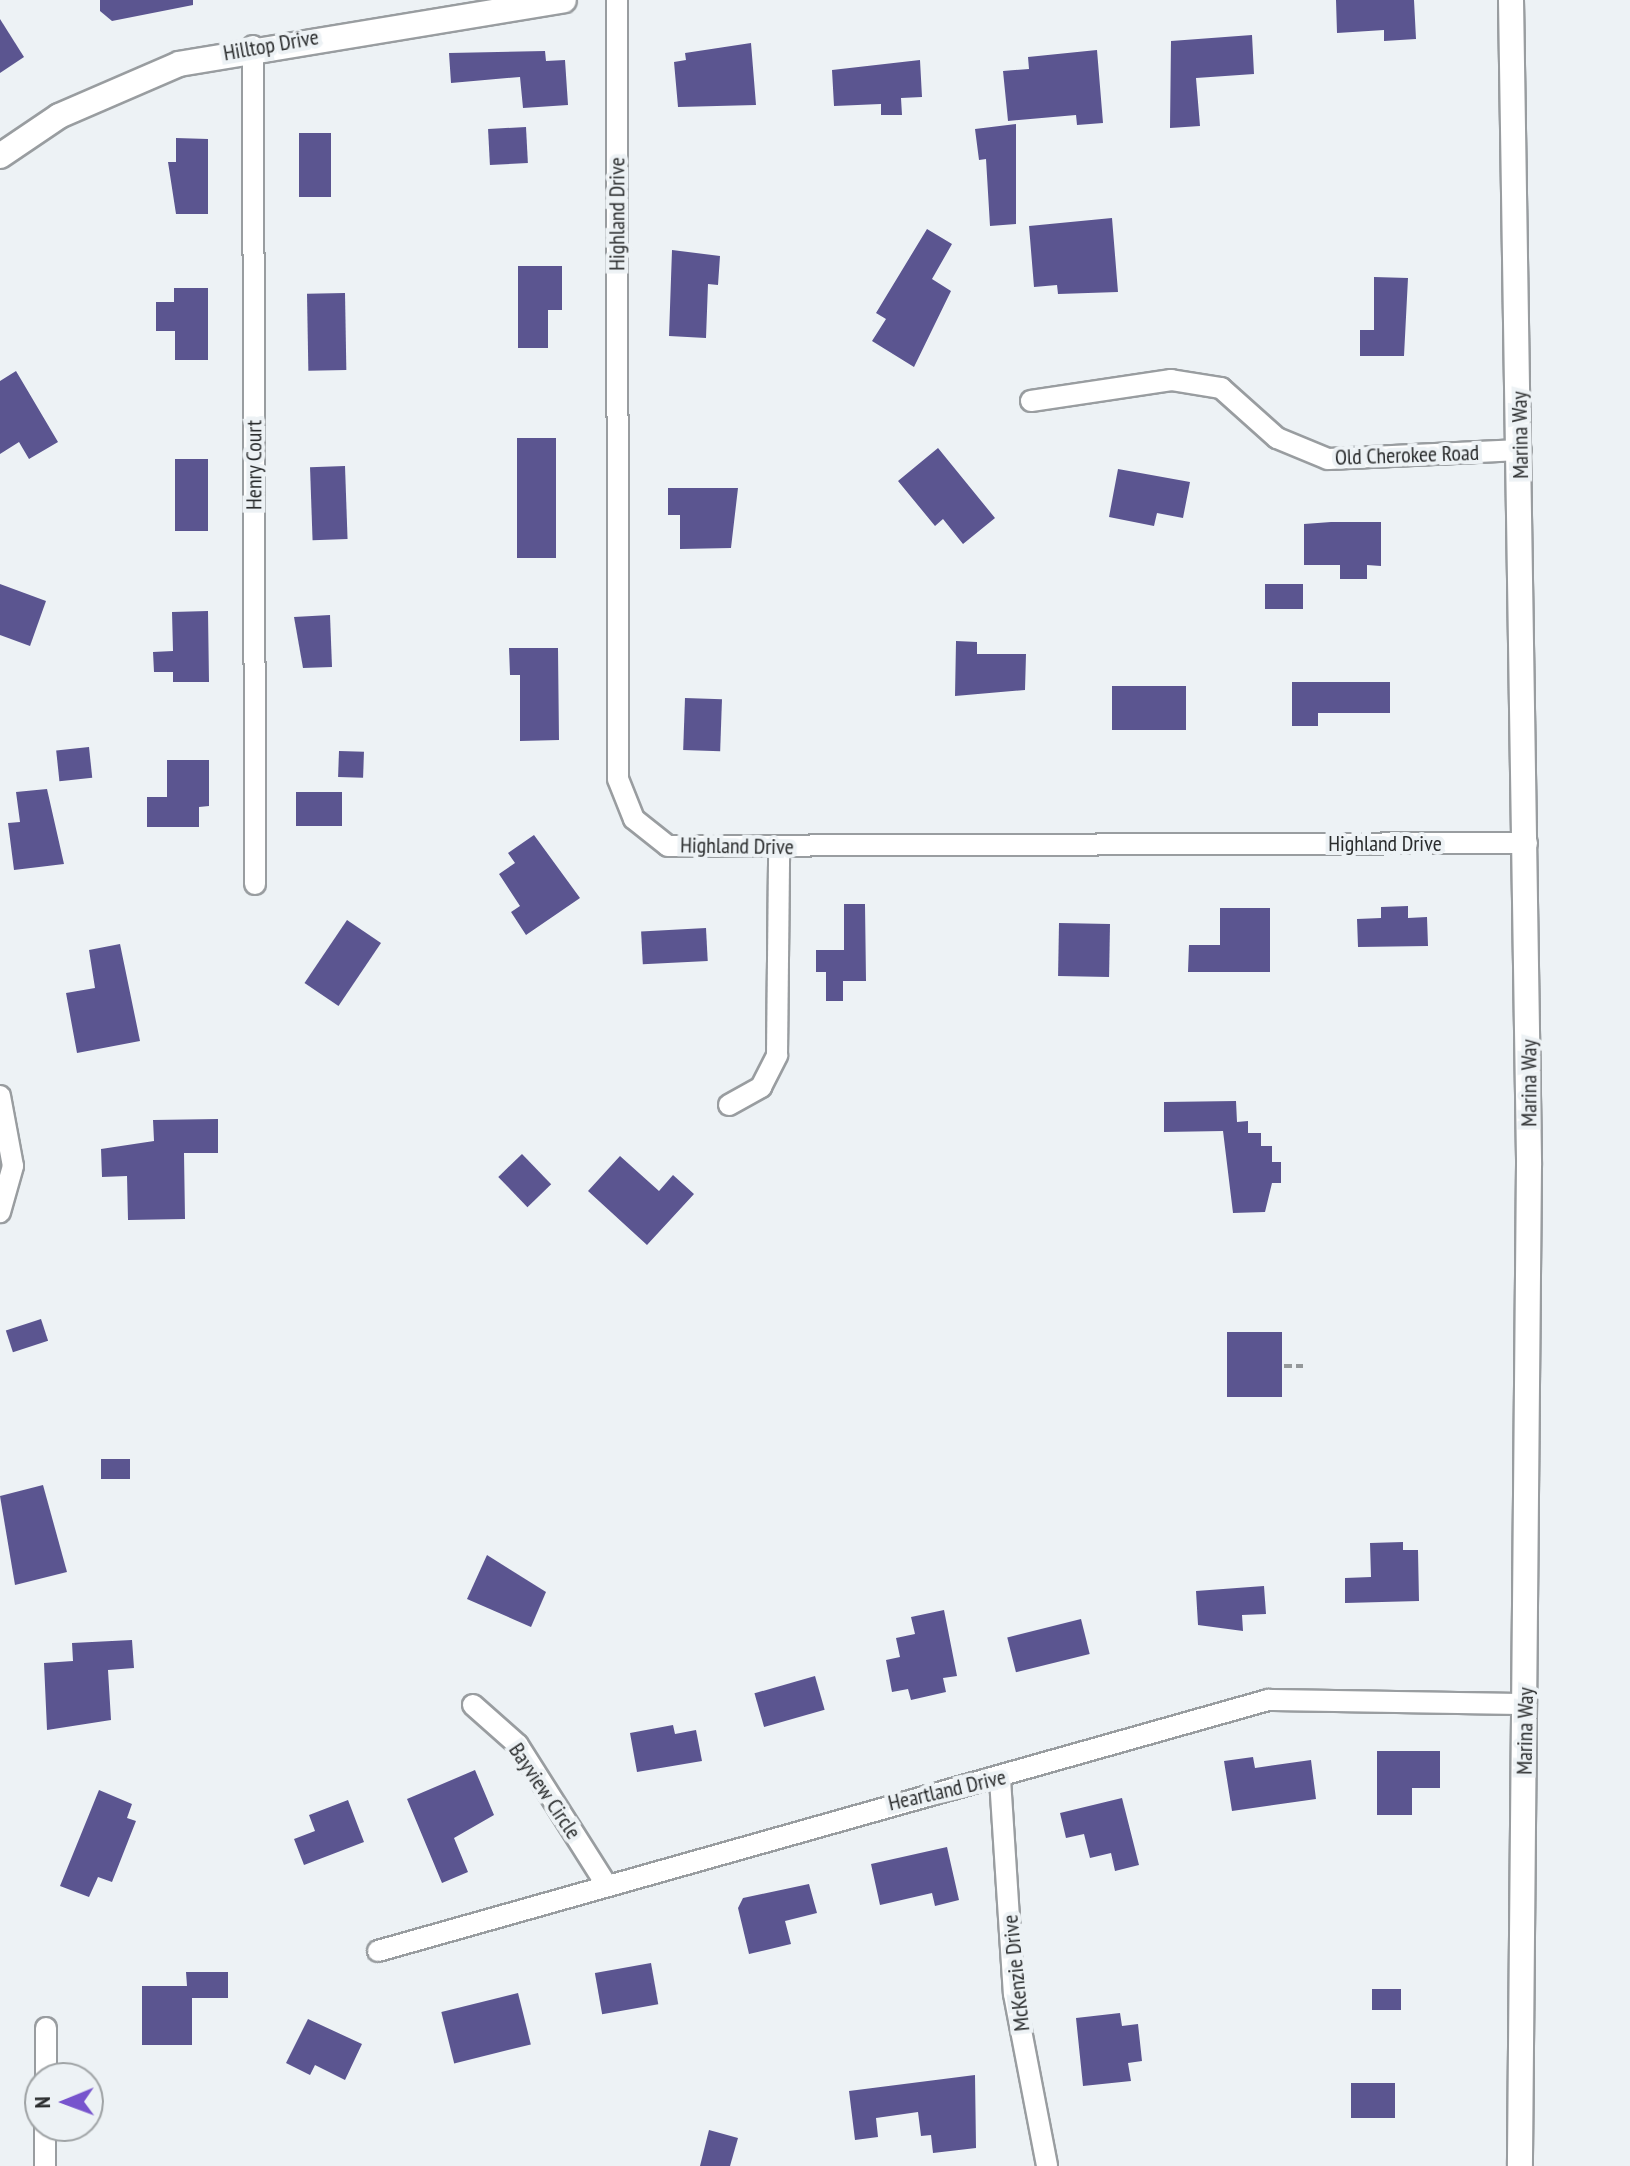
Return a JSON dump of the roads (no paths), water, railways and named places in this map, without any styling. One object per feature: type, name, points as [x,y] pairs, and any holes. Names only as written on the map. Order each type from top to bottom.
[{"type":"street","name":"Hilltop Drive","points":[[0,156],[99,99],[179,64],[253,46],[564,0]]},
{"type":"street","name":"Highland Drive","points":[[617,0],[618,779],[634,819],[668,846],[1527,843]]},
{"type":"street","name":"Marina Way","points":[[1511,0],[1527,843],[1525,1704],[1520,2166]]},
{"type":"street","name":"Henry Court","points":[[253,46],[255,884]]},
{"type":"street","name":"Old Cherokee Road","points":[[1031,401],[1171,380],[1221,388],[1277,438],[1328,459],[1521,450]]},
{"type":"street","points":[[729,1105],[761,1087],[777,1055],[779,847]]},
{"type":"street","points":[[0,1096],[13,1166],[0,1212]]},
{"type":"street","name":"Heartland Drive","points":[[378,1951],[1000,1779],[1268,1700],[1525,1704]]},
{"type":"street","name":"Bayview Circle","points":[[473,1705],[518,1745],[607,1886]]},
{"type":"street","name":"McKenzie Drive","points":[[1000,1779],[1014,1994],[1047,2166]]},
{"type":"street","points":[[46,2028],[46,2062]]},
{"type":"street","points":[[45,2142],[45,2166]]}]
